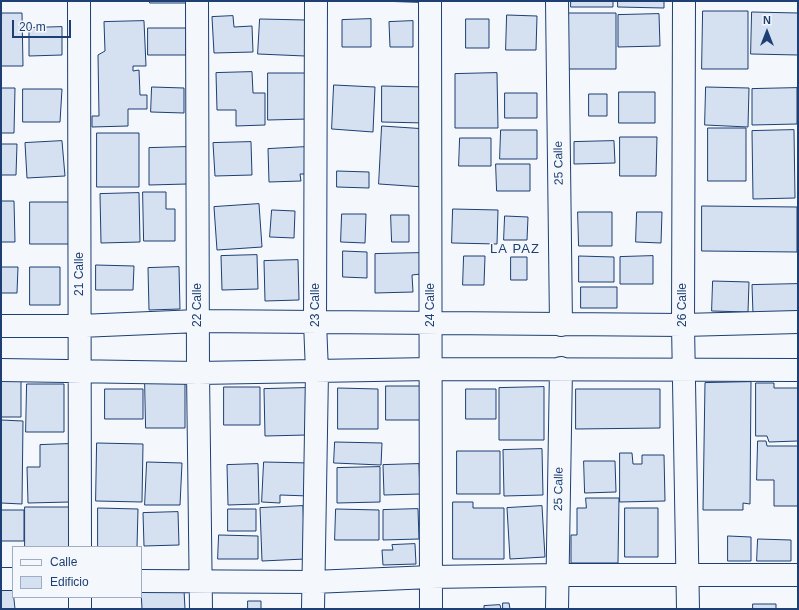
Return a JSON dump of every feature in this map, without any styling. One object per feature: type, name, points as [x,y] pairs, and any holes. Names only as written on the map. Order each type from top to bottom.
[{"type":"street","name":"21 Calle","points":[[79,1],[81,370],[80,546]]},
{"type":"street","name":"22 Calle","points":[[197,1],[198,373],[201,609]]},
{"type":"street","name":"23 Calle","points":[[313,609],[317,372],[315,322],[316,1]]},
{"type":"street","name":"24 Calle","points":[[430,1],[431,609]]},
{"type":"street","name":"25 Calle","points":[[557,1],[561,325]]},
{"type":"street","name":"26 Calle","points":[[684,1],[683,325],[688,609]]},
{"type":"street","points":[[1,326],[80,326],[198,321],[561,325],[683,325],[798,322]]},
{"type":"street","points":[[1,370],[81,370],[198,373],[561,368],[798,370]]},
{"type":"street","name":"25 Calle","points":[[557,609],[561,368]]},
{"type":"street","points":[[142,581],[313,582],[431,576],[798,575]]},
{"type":"street","points":[[1,579],[12,579]]},
{"type":"street","points":[[80,598],[80,609]]},
{"type":"building","points":[[150,1],[188,1],[188,3],[150,3]]},
{"type":"building","points":[[379,1],[420,1],[420,2]]},
{"type":"building","points":[[571,1],[613,1],[613,7],[571,7]]},
{"type":"building","points":[[618,1],[664,1],[664,8],[618,7]]},
{"type":"building","points":[[703,11],[748,11],[748,69],[702,69]]},
{"type":"building","points":[[752,12],[798,13],[798,55],[751,54]]},
{"type":"building","points":[[2,13],[22,13],[23,66],[1,66]]},
{"type":"building","points":[[568,13],[616,13],[616,69],[568,69]]},
{"type":"building","points":[[659,14],[660,46],[618,47],[618,15]]},
{"type":"building","points":[[507,15],[537,16],[536,50],[506,50]]},
{"type":"building","points":[[233,16],[234,27],[252,26],[253,52],[214,53],[212,17]]},
{"type":"building","points":[[260,19],[306,20],[305,56],[258,54]]},
{"type":"building","points":[[371,19],[371,47],[342,47],[342,20]]},
{"type":"building","points":[[466,19],[489,19],[489,48],[466,48]]},
{"type":"building","points":[[144,21],[146,66],[133,66],[133,71],[139,70],[140,95],[147,95],[147,109],[128,109],[128,126],[92,127],[92,116],[99,116],[98,55],[105,51],[104,22]]},
{"type":"building","points":[[413,21],[413,47],[390,47],[389,22]]},
{"type":"building","points":[[62,27],[62,55],[29,56],[29,28]]},
{"type":"building","points":[[148,28],[186,28],[186,55],[148,55]]},
{"type":"building","points":[[252,72],[253,93],[265,93],[265,125],[236,126],[236,110],[217,110],[216,73]]},
{"type":"building","points":[[268,73],[308,73],[309,119],[268,120]]},
{"type":"building","points":[[497,73],[498,128],[455,128],[455,74]]},
{"type":"building","points":[[334,85],[375,87],[373,132],[332,129]]},
{"type":"building","points":[[382,86],[425,87],[425,123],[382,122]]},
{"type":"building","points":[[152,87],[184,88],[184,113],[151,112]]},
{"type":"building","points":[[706,87],[749,88],[748,127],[705,125]]},
{"type":"building","points":[[1,88],[15,88],[14,133],[1,133]]},
{"type":"building","points":[[797,88],[797,124],[752,125],[752,89]]},
{"type":"building","points":[[23,89],[62,89],[60,122],[23,122]]},
{"type":"building","points":[[619,92],[655,92],[655,123],[619,123]]},
{"type":"building","points":[[505,93],[537,93],[537,118],[505,118]]},
{"type":"building","points":[[589,94],[607,94],[607,116],[589,116]]},
{"type":"building","points":[[382,126],[427,129],[424,187],[379,184]]},
{"type":"building","points":[[708,128],[746,128],[746,181],[708,181]]},
{"type":"building","points":[[501,130],[537,130],[537,159],[500,159]]},
{"type":"building","points":[[794,130],[795,198],[753,199],[752,131]]},
{"type":"building","points":[[97,133],[139,133],[139,187],[97,187]]},
{"type":"building","points":[[620,137],[657,137],[656,176],[620,176]]},
{"type":"building","points":[[460,138],[491,138],[491,166],[459,166]]},
{"type":"building","points":[[62,141],[65,176],[27,178],[25,143]]},
{"type":"building","points":[[614,141],[615,163],[574,164],[574,142]]},
{"type":"building","points":[[251,142],[252,175],[215,176],[213,143]]},
{"type":"building","points":[[1,144],[17,144],[16,175],[1,175]]},
{"type":"building","points":[[187,147],[187,184],[149,185],[149,148]]},
{"type":"building","points":[[306,147],[307,174],[300,174],[301,181],[269,182],[268,149]]},
{"type":"building","points":[[496,164],[530,164],[530,191],[497,191]]},
{"type":"building","points":[[337,171],[369,172],[369,188],[337,187]]},
{"type":"building","points":[[143,192],[166,192],[166,209],[175,209],[175,241],[144,241]]},
{"type":"building","points":[[139,193],[140,242],[101,243],[100,194]]},
{"type":"building","points":[[1,201],[14,201],[15,242],[1,242]]},
{"type":"building","points":[[30,202],[70,202],[70,244],[30,244]]},
{"type":"building","points":[[259,204],[262,247],[217,250],[214,207]]},
{"type":"building","points":[[702,206],[797,207],[797,252],[702,251]]},
{"type":"building","points":[[453,209],[498,210],[497,244],[452,243]]},
{"type":"building","points":[[272,210],[295,211],[294,238],[270,237]]},
{"type":"building","points":[[578,212],[612,212],[612,246],[579,246]]},
{"type":"building","points":[[637,212],[662,212],[661,243],[636,242]]},
{"type":"building","points":[[342,214],[366,214],[365,243],[341,242]]},
{"type":"building","points":[[391,215],[409,215],[409,242],[392,242]]},
{"type":"building","points":[[505,216],[528,217],[527,240],[504,240]]},
{"type":"building","points":[[343,251],[367,252],[367,278],[343,277]]},
{"type":"building","points":[[421,253],[421,274],[412,275],[413,292],[375,293],[375,254]]},
{"type":"building","points":[[257,255],[258,289],[222,290],[221,256]]},
{"type":"building","points":[[464,256],[485,256],[484,285],[463,285]]},
{"type":"building","points":[[579,256],[614,257],[614,282],[579,282]]},
{"type":"building","points":[[653,256],[653,284],[620,284],[620,257]]},
{"type":"building","points":[[511,257],[527,257],[527,280],[511,280]]},
{"type":"building","points":[[298,260],[299,300],[265,301],[264,261]]},
{"type":"building","points":[[96,265],[134,266],[133,290],[96,290]]},
{"type":"building","points":[[1,267],[18,267],[17,293],[1,293]]},
{"type":"building","points":[[30,267],[60,267],[60,305],[30,305]]},
{"type":"building","points":[[179,267],[180,309],[149,310],[148,268]]},
{"type":"building","points":[[713,281],[749,282],[748,312],[712,311]]},
{"type":"building","points":[[798,284],[798,313],[753,314],[752,285]]},
{"type":"building","points":[[581,287],[617,287],[617,308],[581,308]]},
{"type":"building","points":[[1,379],[21,380],[21,417],[1,417]]},
{"type":"building","points":[[145,382],[185,382],[185,428],[146,428]]},
{"type":"building","points":[[751,382],[750,504],[743,503],[743,510],[703,510],[705,383]]},
{"type":"building","points":[[756,383],[774,383],[774,388],[798,388],[798,441],[769,442],[767,436],[756,436]]},
{"type":"building","points":[[27,384],[64,384],[64,432],[26,432]]},
{"type":"building","points":[[386,386],[423,386],[423,420],[386,420]]},
{"type":"building","points":[[224,387],[260,387],[260,425],[224,425]]},
{"type":"building","points":[[544,387],[544,440],[499,440],[499,388]]},
{"type":"building","points":[[306,388],[307,435],[265,436],[264,389]]},
{"type":"building","points":[[338,388],[378,389],[378,429],[338,429]]},
{"type":"building","points":[[105,389],[143,389],[143,419],[105,419]]},
{"type":"building","points":[[466,389],[496,389],[496,419],[466,419]]},
{"type":"building","points":[[576,389],[660,389],[660,428],[576,429]]},
{"type":"building","points":[[1,420],[23,421],[22,504],[1,503]]},
{"type":"building","points":[[758,441],[766,441],[767,446],[798,446],[798,506],[774,506],[774,480],[757,480]]},
{"type":"building","points":[[335,442],[382,443],[381,465],[334,463]]},
{"type":"building","points":[[97,443],[143,444],[142,502],[96,501]]},
{"type":"building","points":[[69,444],[70,502],[28,503],[27,467],[40,467],[40,445]]},
{"type":"building","points":[[542,449],[543,495],[504,496],[503,450]]},
{"type":"building","points":[[457,451],[500,451],[500,494],[457,494]]},
{"type":"building","points":[[620,453],[632,453],[633,464],[642,464],[642,455],[664,455],[665,501],[620,502]]},
{"type":"building","points":[[584,461],[615,461],[616,492],[585,493]]},
{"type":"building","points":[[147,462],[182,463],[180,505],[145,505]]},
{"type":"building","points":[[264,462],[310,463],[309,496],[280,495],[280,503],[262,502]]},
{"type":"building","points":[[258,464],[259,504],[228,505],[227,465]]},
{"type":"building","points":[[419,464],[420,494],[384,495],[383,465]]},
{"type":"building","points":[[380,467],[380,502],[337,503],[337,468]]},
{"type":"building","points":[[586,498],[619,498],[618,563],[571,563],[571,535],[577,535],[577,508],[586,508]]},
{"type":"building","points":[[453,502],[473,502],[473,508],[504,508],[504,559],[453,559]]},
{"type":"building","points":[[303,506],[305,559],[262,561],[260,508]]},
{"type":"building","points":[[542,506],[545,557],[510,559],[507,508]]},
{"type":"building","points":[[25,507],[69,507],[69,546],[25,546]]},
{"type":"building","points":[[98,508],[138,509],[137,546],[98,546]]},
{"type":"building","points":[[625,508],[658,508],[658,557],[625,557]]},
{"type":"building","points":[[228,509],[256,509],[256,531],[228,531]]},
{"type":"building","points":[[336,509],[379,510],[379,540],[335,540]]},
{"type":"building","points":[[418,509],[419,539],[383,540],[383,510]]},
{"type":"building","points":[[1,510],[24,510],[24,541],[1,541]]},
{"type":"building","points":[[178,512],[179,545],[144,546],[143,513]]},
{"type":"building","points":[[219,535],[258,536],[258,559],[218,559]]},
{"type":"building","points":[[728,536],[751,537],[751,561],[728,561]]},
{"type":"building","points":[[758,539],[791,540],[791,561],[757,561]]},
{"type":"building","points":[[415,544],[416,564],[383,565],[382,550],[393,550],[392,545]]},
{"type":"building","points":[[12,590],[12,598],[14,598],[15,609],[1,609],[1,591]]},
{"type":"building","points":[[184,590],[185,609],[142,609],[142,591]]},
{"type":"building","points":[[248,601],[261,601],[261,609],[248,609]]},
{"type":"building","points":[[503,603],[509,603],[510,609],[503,609]]},
{"type":"building","points":[[753,604],[776,604],[776,609],[753,609]]},
{"type":"building","points":[[500,605],[501,609],[484,609],[484,606]]},
{"type":"district","name":"LA PAZ","points":[[515,249]]}]
